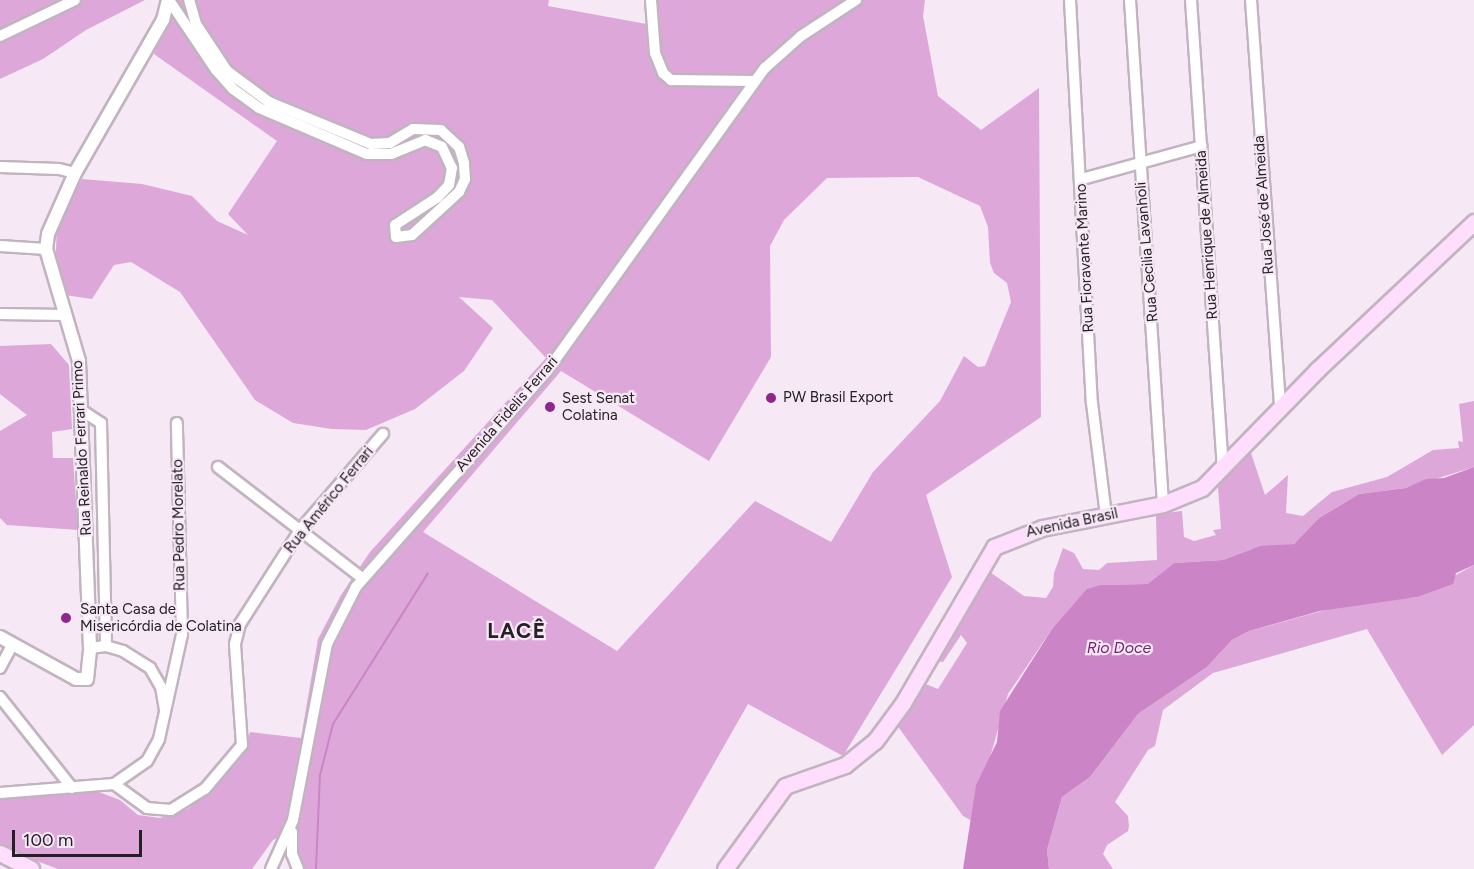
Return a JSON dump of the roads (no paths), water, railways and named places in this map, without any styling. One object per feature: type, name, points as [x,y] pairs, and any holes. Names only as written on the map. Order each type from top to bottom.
[{"type":"main road","name":"Avenida Brasil","points":[[725,869],[785,786],[844,765],[875,741],[903,704],[994,548],[1023,533],[1163,504],[1202,488],[1280,409],[1474,222]]},
{"type":"main road","points":[[0,854],[31,869]]},
{"type":"street","points":[[0,36],[75,0]]},
{"type":"street","points":[[169,0],[216,70],[233,89],[260,108],[368,154],[390,154],[425,140],[442,147],[450,159],[452,176],[438,197],[395,225],[393,233],[401,239],[437,215],[459,192],[465,179],[459,147],[450,138],[430,128],[413,129],[390,143],[371,144],[330,130],[258,95],[233,78],[213,52],[196,24],[189,0]]},
{"type":"street","points":[[0,246],[46,249],[48,234],[75,173],[163,20],[169,0]]},
{"type":"street","points":[[651,0],[655,53],[663,72],[671,80],[754,81]]},
{"type":"street","name":"Avenida Fidelis Ferrari","points":[[298,869],[292,854],[293,819],[327,644],[362,578],[547,371],[754,81],[801,36],[856,0]]},
{"type":"street","name":"Rua Fioravante Marino","points":[[1070,0],[1082,179],[1092,403],[1106,515]]},
{"type":"street","name":"Rua Cecilia Lavanholi","points":[[1130,0],[1163,504]]},
{"type":"street","name":"Rua Henrique de Almeida","points":[[1191,0],[1223,469]]},
{"type":"street","name":"Rua José de Almeida","points":[[1251,0],[1280,409]]},
{"type":"street","points":[[413,129],[419,136],[416,143]]},
{"type":"street","points":[[1082,179],[1202,146]]},
{"type":"street","points":[[0,167],[59,169],[75,173]]},
{"type":"street","name":"Rua Reinaldo Ferrari Primo","points":[[13,644],[76,680],[87,679],[90,648],[79,361],[46,249]]},
{"type":"street","points":[[0,314],[66,315]]},
{"type":"street","points":[[81,410],[102,423],[106,646]]},
{"type":"street","name":"Rua Pedro Morelato","points":[[114,784],[147,761],[159,740],[182,634],[177,423]]},
{"type":"street","name":"Rua Américo Ferrari","points":[[114,784],[147,808],[171,810],[204,789],[232,759],[242,745],[235,652],[240,624],[300,530],[383,434]]},
{"type":"street","points":[[218,467],[362,578]]},
{"type":"street","points":[[0,637],[13,644],[0,668]]},
{"type":"street","points":[[90,648],[106,646],[123,651],[150,668],[162,687],[166,716]]},
{"type":"street","points":[[0,697],[72,788]]},
{"type":"street","points":[[0,792],[114,784]]},
{"type":"street","name":"Avenida Fidelis Ferrari","points":[[271,869],[293,819]]},
{"type":"water","name":"Rio Doce","points":[[1474,467],[1474,565],[1456,573],[1453,584],[1417,597],[1320,611],[1249,631],[1232,640],[1207,667],[1138,714],[1090,777],[1062,797],[1047,850],[1049,869],[963,869],[976,785],[997,742],[1000,711],[1052,629],[1087,589],[1101,585],[1148,584],[1174,563],[1223,560],[1260,546],[1294,544],[1319,518],[1359,494],[1406,488],[1426,479],[1444,478]]},
{"type":"waterway","points":[[316,869],[320,775],[333,724],[428,573]]},
{"type":"place","name":"PW Brasil Export","points":[[771,398]]},
{"type":"place","name":"Sest Senat Colatina","points":[[550,407]]},
{"type":"place","name":"Santa Casa de Misericórdia de Colatina","points":[[66,618]]},
{"type":"district","name":"LACÊ","points":[[517,631]]}]
